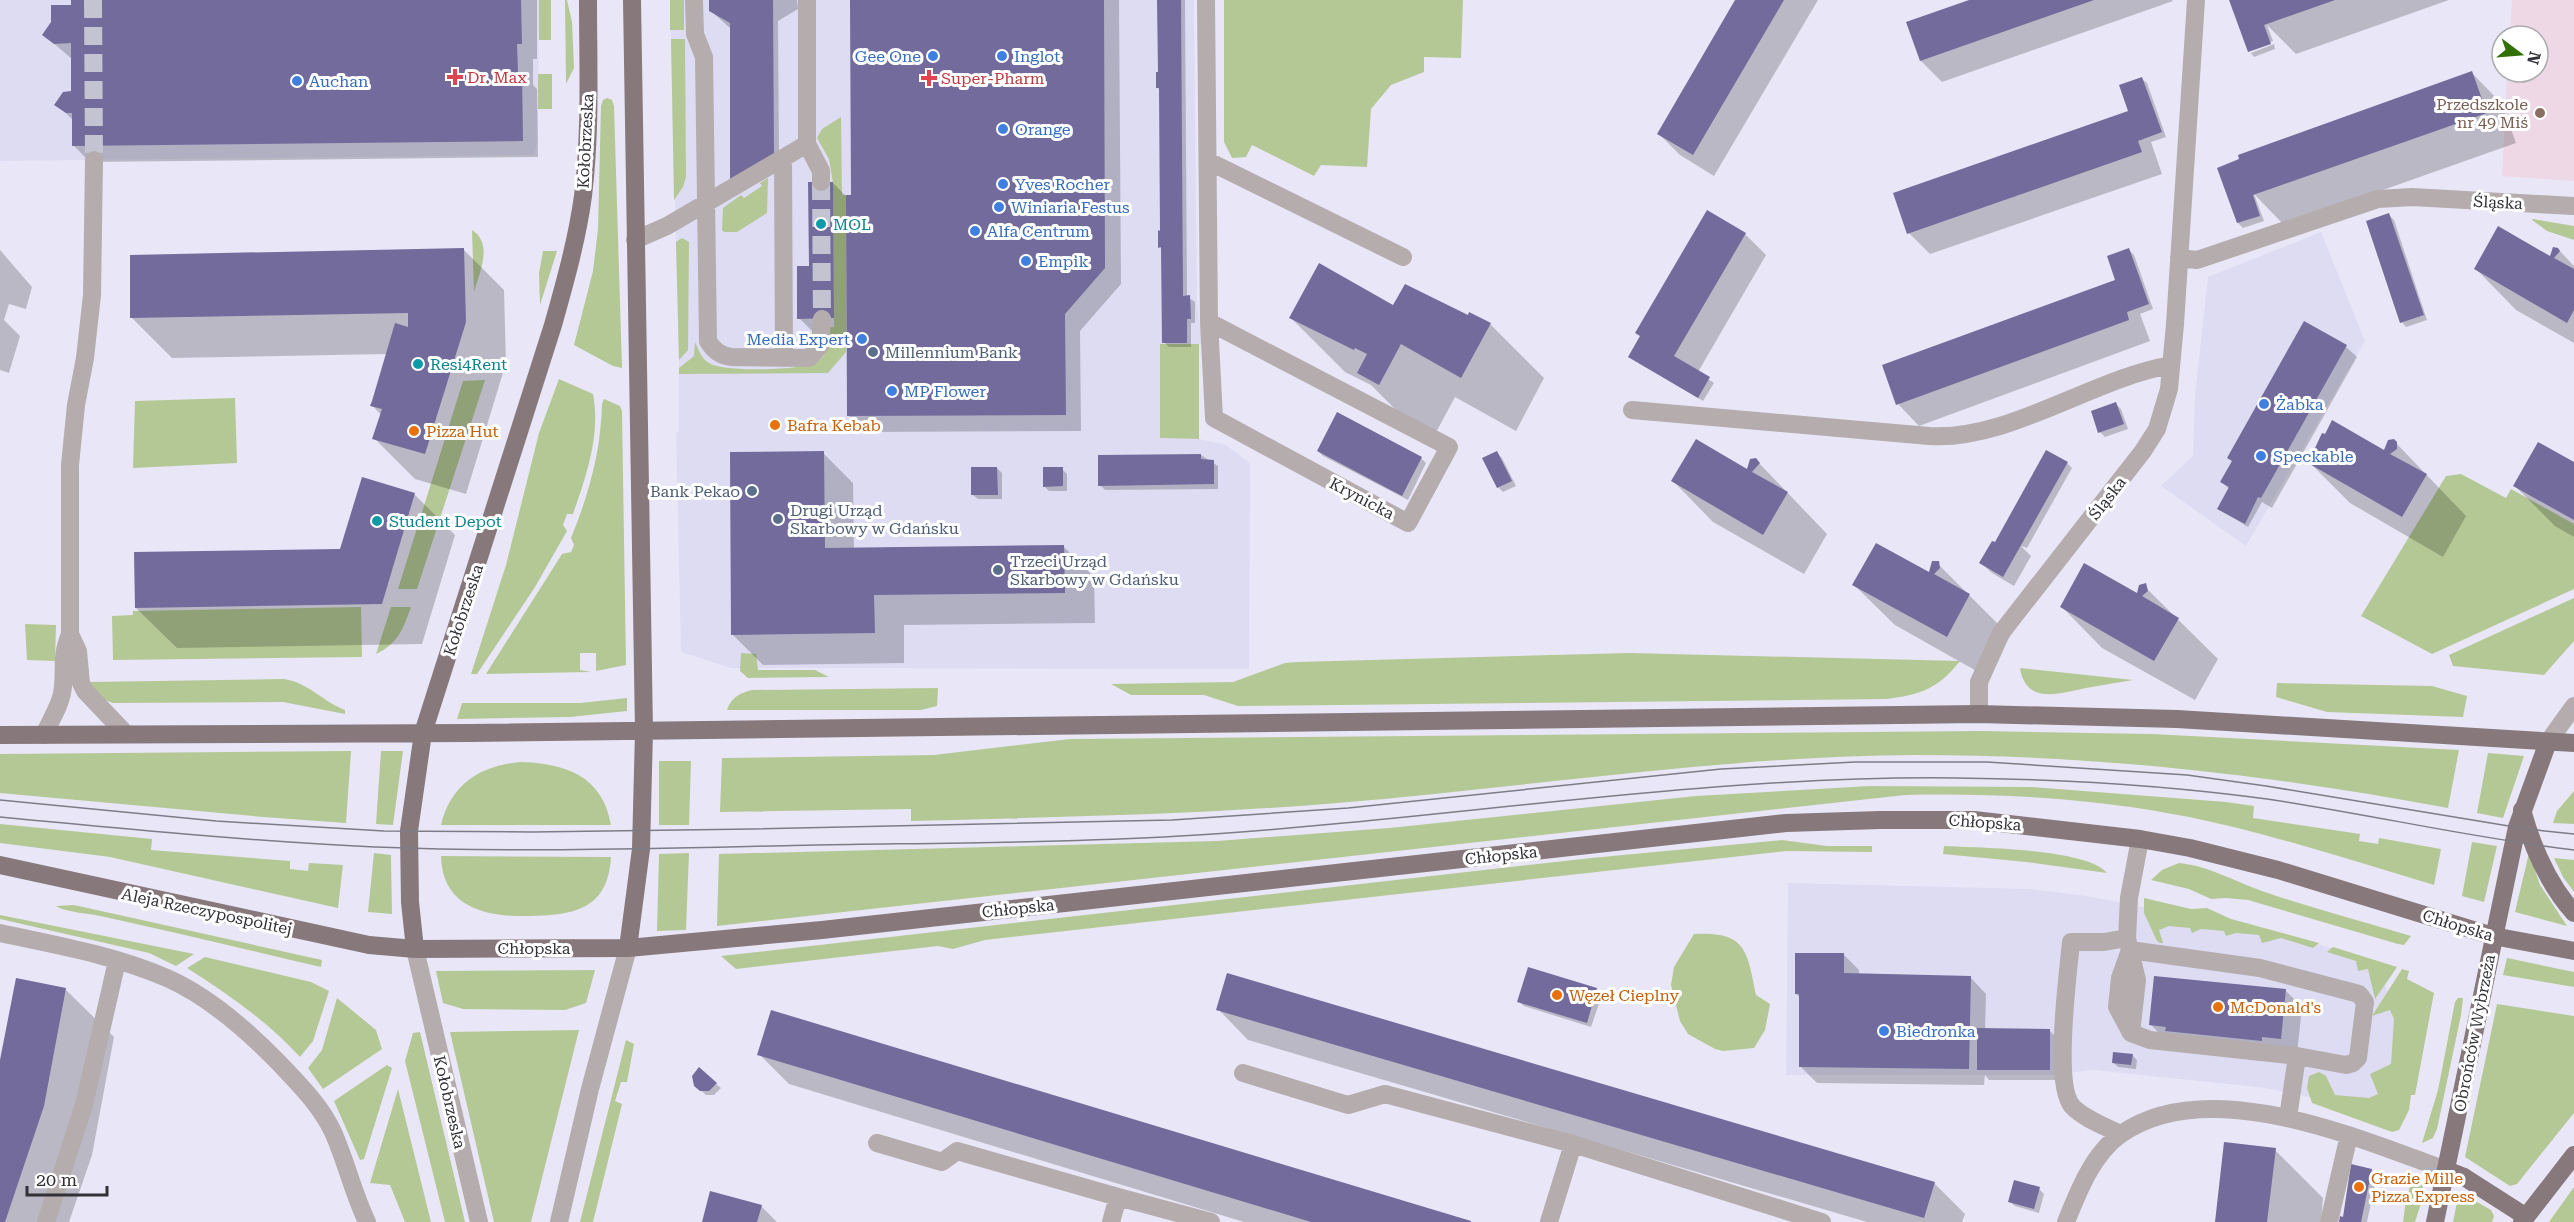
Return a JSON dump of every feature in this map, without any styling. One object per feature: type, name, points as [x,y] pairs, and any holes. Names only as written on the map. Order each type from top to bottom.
[{"type":"main road","name":"Kołobrzeska","points":[[415,949],[410,902],[409,831],[423,733],[554,325],[572,257],[583,196],[588,119],[588,0]]},
{"type":"main road","points":[[628,948],[641,849],[644,731],[632,0]]},
{"type":"main road","points":[[0,735],[644,731],[1979,714],[2177,719],[2574,744]]},
{"type":"main road","name":"Obrońców Wybrzeża","points":[[2435,1222],[2493,936],[2522,810],[2548,742]]},
{"type":"main road","points":[[2522,810],[2534,845],[2562,900],[2574,913]]},
{"type":"main road","name":"Chłopska","points":[[415,949],[628,948],[822,930],[1786,823],[1974,820],[2190,848],[2278,870],[2493,936],[2574,951]]},
{"type":"main road","name":"Aleja Rzeczypospolitej","points":[[0,866],[369,945],[415,949]]},
{"type":"main road","points":[[2446,1170],[2464,1177],[2524,1219],[2574,1155]]},
{"type":"street","points":[[694,0],[695,34],[704,57],[708,341],[714,350],[722,355],[808,358],[816,353],[820,346],[822,319]]},
{"type":"street","points":[[807,0],[807,144],[821,171],[821,182]]},
{"type":"street","name":"Krynicka","points":[[1206,0],[1209,322],[1214,418],[1408,523],[1449,447],[1209,322]]},
{"type":"street","name":"Śląska","points":[[1979,714],[1979,682],[1997,641],[2120,482],[2157,429],[2164,411],[2171,365],[2196,0]]},
{"type":"street","points":[[635,240],[667,226],[807,144]]},
{"type":"street","points":[[783,158],[784,358]]},
{"type":"street","points":[[44,735],[60,699],[63,687],[63,651],[70,634],[70,465],[76,405],[93,295],[94,160]]},
{"type":"street","points":[[1208,161],[1403,257]]},
{"type":"street","name":"Śląska","points":[[2179,258],[2197,260],[2378,199],[2412,197],[2574,206]]},
{"type":"street","points":[[1632,410],[1954,436],[2006,424],[2145,369],[2171,365]]},
{"type":"street","points":[[70,634],[78,651],[81,683],[85,691],[126,734]]},
{"type":"street","points":[[2548,742],[2574,706]]},
{"type":"street","points":[[2120,1134],[2078,1112],[2071,1105],[2065,1088],[2063,1065],[2071,942],[2129,944],[2270,970],[2359,994],[2364,999],[2361,1050],[2353,1063],[2346,1065],[2297,1056],[2150,1040],[2131,1033],[2137,980],[2129,944],[2128,898],[2140,840]]},
{"type":"street","points":[[0,933],[81,950],[117,961],[169,979],[214,1006],[249,1034],[293,1078],[315,1104],[333,1132],[367,1222]]},
{"type":"street","points":[[559,1222],[590,1089],[628,948]]},
{"type":"street","name":"Kołobrzeska","points":[[415,949],[479,1222]]},
{"type":"street","points":[[46,1222],[84,1106],[117,961]]},
{"type":"street","points":[[2288,1118],[2297,1056]]},
{"type":"street","points":[[1243,1073],[1348,1105],[1385,1095],[1573,1144],[1822,1222]]},
{"type":"street","points":[[2066,1222],[2078,1193],[2099,1156],[2120,1134],[2151,1119],[2179,1111],[2224,1109],[2288,1118],[2349,1135],[2446,1170]]},
{"type":"street","points":[[2329,1222],[2349,1135]]},
{"type":"street","points":[[877,1143],[942,1162],[957,1151],[1211,1222]]},
{"type":"street","points":[[1549,1222],[1573,1144]]},
{"type":"street","points":[[1111,1222],[1118,1197]]},
{"type":"shaded area","name":"Auchan","points":[[0,0],[539,0],[538,141],[534,155],[0,161]]},
{"type":"shaded area","points":[[670,0],[1194,0],[1197,300],[1202,345],[1160,344],[1160,438],[1199,439],[1226,445],[1250,463],[1249,669],[731,668],[681,652],[676,433],[679,432],[679,360]]},
{"type":"shaded area","name":"Przedszkole nr 49 Miś","points":[[2512,0],[2574,0],[2574,181],[2502,176],[2506,84],[2550,84],[2550,24],[2511,24]]},
{"type":"shaded area","points":[[2321,232],[2365,341],[2246,546],[2161,486],[2193,456],[2195,394],[2208,277]]},
{"type":"shaded area","points":[[1788,883],[2031,889],[2087,896],[2164,911],[2231,919],[2397,967],[2385,985],[2399,1020],[2394,1093],[2370,1103],[2309,1097],[2265,1088],[2094,1070],[2050,1075],[1786,1075]]},
{"type":"green space","points":[[539,0],[551,0],[551,40],[539,40]]},
{"type":"green space","points":[[565,0],[567,0],[572,22],[574,68],[566,84]]},
{"type":"green space","points":[[670,0],[684,0],[684,30],[670,30]]},
{"type":"green space","points":[[1224,0],[1463,0],[1461,58],[1424,57],[1424,72],[1391,85],[1371,109],[1367,167],[1321,165],[1314,176],[1252,145],[1246,157],[1232,158],[1224,142]]},
{"type":"green space","points":[[671,39],[685,39],[686,177],[683,187],[674,200]]},
{"type":"green space","points":[[538,74],[552,74],[552,109],[538,109]]},
{"type":"green space","points":[[607,98],[612,100],[614,106],[622,368],[613,366],[574,345],[593,271],[598,229],[601,106],[603,100]]},
{"type":"green space","points":[[841,117],[842,195],[846,195],[846,352],[828,373],[679,374],[679,368],[694,356],[695,342],[705,360],[719,367],[765,369],[798,367],[818,361],[825,354],[830,327],[834,327],[833,183],[829,159],[817,138],[822,129]]},
{"type":"green space","points":[[768,178],[767,213],[737,232],[724,232],[722,230],[723,208],[741,195],[744,198],[762,186],[760,183]]},
{"type":"green space","points":[[2533,219],[2574,226],[2574,240],[2547,231]]},
{"type":"green space","points":[[472,230],[479,236],[484,251],[474,292]]},
{"type":"green space","points":[[682,238],[689,242],[688,350],[679,360],[676,242]]},
{"type":"green space","points":[[543,251],[557,251],[540,305],[539,273]]},
{"type":"green space","points":[[1160,344],[1199,344],[1199,439],[1160,438]]},
{"type":"green space","points":[[559,379],[593,394],[594,440],[583,485],[573,514],[567,514],[563,525],[567,531],[535,587],[477,674],[471,674],[506,565],[539,433]]},
{"type":"green space","points":[[485,380],[417,589],[398,589],[463,381]]},
{"type":"green space","points":[[235,398],[237,463],[133,468],[135,401]]},
{"type":"green space","points":[[604,399],[620,406],[622,411],[626,665],[596,671],[596,653],[580,653],[580,670],[591,672],[486,674],[562,554],[571,552],[574,545],[571,538],[588,489],[596,455]]},
{"type":"green space","points":[[2461,474],[2506,498],[2511,489],[2574,524],[2574,589],[2432,654],[2361,616],[2446,476]]},
{"type":"green space","points":[[2574,598],[2574,641],[2544,675],[2453,666],[2449,655]]},
{"type":"green space","points":[[361,607],[362,657],[113,660],[112,616],[133,615],[133,611]]},
{"type":"green space","points":[[391,607],[411,607],[395,641],[376,654]]},
{"type":"green space","points":[[25,624],[56,625],[55,661],[27,660]]},
{"type":"green space","points":[[741,653],[756,654],[758,670],[815,670],[829,677],[748,678],[740,671]]},
{"type":"green space","points":[[1630,653],[1960,661],[1944,678],[1928,689],[1919,693],[1886,699],[1238,706],[1204,695],[1131,695],[1111,684],[1233,682],[1285,663],[1297,662]]},
{"type":"green space","points":[[2020,668],[2133,680],[2046,694],[2029,688]]},
{"type":"green space","points":[[284,679],[308,688],[345,710],[345,714],[283,702],[113,703],[105,700],[88,682]]},
{"type":"green space","points":[[2277,683],[2432,686],[2467,696],[2463,717],[2327,712],[2276,697]]},
{"type":"green space","points":[[938,688],[937,706],[921,710],[727,710],[736,697],[752,690]]},
{"type":"green space","points":[[627,698],[627,711],[570,717],[457,719],[462,703],[580,703]]},
{"type":"green space","points":[[1982,731],[2152,734],[2459,750],[2448,808],[2316,786],[2184,769],[2051,759],[1917,755],[1699,766],[1337,803],[1177,813],[911,821],[911,809],[720,812],[722,758],[934,755],[1070,739]]},
{"type":"green space","points":[[351,751],[346,823],[0,793],[0,754]]},
{"type":"green space","points":[[381,751],[403,751],[393,825],[376,824]]},
{"type":"green space","points":[[2488,753],[2524,756],[2503,818],[2477,813]]},
{"type":"green space","points":[[659,761],[691,761],[689,825],[659,825]]},
{"type":"green space","points":[[520,762],[552,765],[566,769],[591,784],[607,808],[611,825],[441,825],[452,798],[469,780],[492,768]]},
{"type":"green space","points":[[1870,786],[2031,787],[2226,802],[2254,806],[2253,818],[2360,834],[2359,841],[2378,844],[2379,838],[2441,849],[2434,885],[2251,831],[2119,805],[2047,798],[1905,795],[717,926],[719,854],[1217,841],[1389,828],[1696,796]]},
{"type":"green space","points":[[2574,791],[2574,824],[2553,823],[2557,811]]},
{"type":"green space","points":[[0,824],[152,839],[151,850],[290,861],[290,869],[308,871],[309,863],[343,865],[338,908],[110,857],[0,843]]},
{"type":"green space","points":[[1782,840],[1827,846],[1872,846],[1872,852],[1786,851],[985,940],[953,949],[938,946],[736,969],[721,956],[1591,858]]},
{"type":"green space","points":[[2472,842],[2497,846],[2484,902],[2462,896]]},
{"type":"green space","points":[[1944,846],[2055,854],[2095,865],[2107,873],[1943,854]]},
{"type":"green space","points":[[374,853],[391,855],[392,914],[368,912]]},
{"type":"green space","points":[[689,853],[686,930],[657,931],[659,854]]},
{"type":"green space","points":[[2529,853],[2540,885],[2567,926],[2515,912]]},
{"type":"green space","points":[[441,856],[611,857],[603,889],[585,906],[559,914],[513,916],[483,911],[458,898],[449,887],[443,874]]},
{"type":"green space","points":[[2554,858],[2574,860],[2574,892],[2563,877]]},
{"type":"green space","points":[[2179,863],[2201,867],[2280,897],[2411,936],[2404,945],[2398,944],[2248,900],[2211,899],[2189,889],[2151,880],[2162,870]]},
{"type":"green space","points":[[2144,898],[2191,909],[2207,908],[2231,919],[2319,943],[2313,948],[2281,938],[2262,943],[2259,935],[2236,933],[2226,936],[2224,931],[2201,929],[2192,933],[2190,928],[2169,926],[2159,930],[2163,943],[2160,943],[2144,913]]},
{"type":"green space","points":[[74,905],[322,960],[321,967],[105,917],[65,910],[56,906]]},
{"type":"green space","points":[[0,915],[194,954],[176,966],[149,953],[0,919]]},
{"type":"green space","points":[[1694,934],[1711,934],[1734,940],[1746,955],[1756,995],[1770,1004],[1765,1030],[1754,1048],[1723,1051],[1715,1049],[1688,1034],[1680,1021],[1671,985],[1674,967]]},
{"type":"green space","points":[[2333,947],[2397,967],[2375,999],[2368,969],[2358,971],[2356,961],[2327,952]]},
{"type":"green space","points":[[205,957],[311,982],[329,991],[313,1041],[300,1057],[246,1009],[187,968]]},
{"type":"green space","points":[[2507,958],[2574,972],[2574,987],[2503,975]]},
{"type":"green space","points":[[2402,969],[2409,971],[2407,979],[2434,993],[2415,1095],[2411,1095],[2409,1110],[2399,1130],[2392,1132],[2312,1103],[2307,1088],[2309,1076],[2319,1072],[2326,1076],[2335,1095],[2369,1098],[2378,1094],[2370,1074],[2391,1064],[2394,1019],[2390,1010],[2372,1016]]},
{"type":"green space","points":[[595,970],[586,1003],[565,1010],[463,1009],[443,1003],[436,971]]},
{"type":"green space","points":[[337,998],[376,1030],[382,1049],[323,1089],[308,1068],[322,1050]]},
{"type":"green space","points":[[2458,998],[2463,998],[2461,1015],[2437,1129],[2433,1138],[2422,1143],[2438,1090],[2455,1002]]},
{"type":"green space","points":[[2497,1004],[2574,1016],[2574,1113],[2517,1184],[2510,1186],[2465,1157]]},
{"type":"green space","points":[[579,1030],[531,1222],[494,1222],[450,1032]]},
{"type":"green space","points":[[420,1032],[465,1222],[445,1222],[405,1061],[413,1033]]},
{"type":"green space","points":[[626,1040],[634,1044],[627,1082],[621,1082],[615,1101],[622,1104],[593,1222],[580,1222]]},
{"type":"green space","points":[[387,1065],[392,1068],[364,1159],[360,1160],[334,1101]]},
{"type":"green space","points":[[398,1089],[431,1222],[405,1222],[390,1185],[370,1183]]},
{"type":"green space","points":[[2414,1174],[2423,1185],[2422,1200],[2415,1222],[2403,1222],[2406,1200]]},
{"type":"green space","points":[[2574,1187],[2574,1222],[2549,1222]]},
{"type":"green space","points":[[2463,1194],[2491,1210],[2494,1216],[2492,1222],[2453,1222],[2458,1197]]},
{"type":"building","name":"Auchan","points":[[71,0],[521,0],[522,44],[517,44],[518,72],[522,72],[523,141],[72,146],[72,113],[66,113],[54,105],[63,92],[71,91],[71,43],[54,44],[42,35],[51,22],[51,5],[71,5]]},
{"type":"building","points":[[709,0],[773,0],[774,156],[730,180],[730,23],[709,11]]},
{"type":"building","name":"Alfa Centrum","points":[[850,0],[1104,0],[1105,268],[1065,314],[1066,415],[847,416],[846,195],[851,195]]},
{"type":"building","points":[[1157,0],[1181,0],[1183,296],[1190,295],[1191,319],[1187,319],[1187,343],[1162,343],[1161,247],[1158,248],[1158,230],[1160,231],[1159,88],[1156,88],[1156,72],[1158,72]]},
{"type":"building","points":[[1735,0],[1784,0],[1693,155],[1657,134]]},
{"type":"building","points":[[1969,0],[2094,0],[1920,61],[1906,22]]},
{"type":"building","points":[[2229,0],[2335,0],[2264,25],[2271,44],[2248,52]]},
{"type":"building","points":[[2472,71],[2487,113],[2253,195],[2260,216],[2237,223],[2217,168],[2239,159],[2238,155]]},
{"type":"building","points":[[2142,77],[2162,132],[2138,141],[2142,152],[1907,234],[1893,193],[2128,111],[2119,85]]},
{"type":"building","name":"MOL","points":[[808,182],[833,182],[834,318],[797,319],[797,266],[809,266]]},
{"type":"building","points":[[1707,210],[1746,233],[1674,356],[1710,377],[1698,398],[1628,357],[1640,336],[1635,333]]},
{"type":"building","points":[[2389,213],[2424,315],[2400,323],[2366,221]]},
{"type":"building","points":[[2498,226],[2550,256],[2553,247],[2558,248],[2560,251],[2554,258],[2574,269],[2574,310],[2567,323],[2474,269]]},
{"type":"building","name":"Resi4Rent","points":[[464,248],[466,322],[425,454],[372,439],[382,409],[370,406],[395,323],[408,327],[408,313],[130,318],[130,255]]},
{"type":"building","points":[[2129,248],[2149,304],[2127,312],[2129,320],[1896,405],[1882,365],[2115,280],[2107,256]]},
{"type":"building","points":[[1319,263],[1393,305],[1405,284],[1468,315],[1469,312],[1491,323],[1461,378],[1401,344],[1379,385],[1357,373],[1367,354],[1355,348],[1354,350],[1289,318]]},
{"type":"building","points":[[2304,321],[2347,345],[2261,498],[2258,497],[2245,524],[2217,509],[2229,487],[2220,482],[2232,461],[2227,458]]},
{"type":"building","points":[[2116,402],[2124,424],[2098,433],[2091,411]]},
{"type":"building","points":[[1337,412],[1422,457],[1402,496],[1317,451]]},
{"type":"building","points":[[2332,420],[2384,450],[2388,440],[2394,439],[2397,442],[2397,449],[2390,454],[2427,474],[2402,517],[2308,463],[2322,433],[2325,434]]},
{"type":"building","points":[[1696,439],[1747,469],[1750,459],[1756,458],[1760,463],[1752,472],[1788,492],[1763,535],[1671,481]]},
{"type":"building","points":[[2538,442],[2574,462],[2574,520],[2513,486]]},
{"type":"building","points":[[2046,450],[2068,462],[2003,577],[1979,563],[1992,541],[1995,542]]},
{"type":"building","name":"Drugi Urząd Skarbowy w Gdańsku","points":[[824,451],[825,548],[1064,545],[1065,593],[874,595],[875,633],[731,635],[730,452]]},
{"type":"building","points":[[1497,451],[1512,481],[1497,488],[1482,458]]},
{"type":"building","points":[[1201,454],[1201,459],[1214,460],[1214,484],[1098,486],[1098,455]]},
{"type":"building","points":[[971,467],[997,467],[998,495],[971,495]]},
{"type":"building","points":[[1043,467],[1063,467],[1063,486],[1043,487]]},
{"type":"building","name":"Student Depot","points":[[362,477],[415,493],[382,604],[135,608],[134,552],[340,549]]},
{"type":"building","points":[[1876,543],[1929,572],[1932,561],[1939,561],[1940,568],[1934,574],[1970,594],[1947,637],[1852,585]]},
{"type":"building","points":[[2084,563],[2137,593],[2139,585],[2146,583],[2148,591],[2142,596],[2179,618],[2154,661],[2060,607]]},
{"type":"building","name":"Biedronka","points":[[1795,953],[1844,953],[1844,973],[1971,976],[1969,1069],[1799,1067],[1799,994],[1795,994]]},
{"type":"building","name":"Węzeł Cieplny","points":[[1528,967],[1597,988],[1587,1023],[1517,1002]]},
{"type":"building","points":[[1227,973],[1935,1182],[1924,1218],[1216,1010]]},
{"type":"building","name":"McDonald's","points":[[2154,976],[2286,989],[2281,1039],[2262,1037],[2262,1041],[2165,1031],[2166,1027],[2149,1025]]},
{"type":"building","points":[[16,978],[66,988],[44,1106],[5,1222],[0,1222],[0,1060]]},
{"type":"building","points":[[771,1010],[1471,1222],[1311,1222],[757,1055]]},
{"type":"building","points":[[1977,1028],[2050,1029],[2050,1070],[1977,1070]]},
{"type":"building","points":[[2113,1052],[2133,1054],[2131,1065],[2112,1063]]},
{"type":"building","points":[[699,1067],[717,1083],[709,1091],[700,1091],[694,1086],[692,1076]]},
{"type":"building","points":[[2224,1142],[2276,1148],[2267,1222],[2215,1222]]},
{"type":"building","points":[[2351,1164],[2372,1169],[2361,1222],[2339,1222],[2340,1216],[2343,1217]]},
{"type":"building","points":[[2014,1180],[2040,1187],[2034,1209],[2008,1202]]},
{"type":"building","points":[[710,1191],[762,1205],[757,1222],[702,1222]]},
{"type":"tunnel","points":[[93,0],[94,160]]},
{"type":"tunnel","points":[[821,182],[822,319]]},
{"type":"tram line","points":[[0,800],[216,821],[384,831],[532,832],[753,829],[1172,820],[1348,808],[1721,769],[1855,762],[1987,762],[2187,775],[2527,829],[2574,834]]},
{"type":"tram line","points":[[0,817],[234,838],[430,849],[596,849],[998,842],[1180,836],[1277,829],[1568,800],[1761,784],[1859,779],[1956,778],[2112,784],[2228,794],[2574,850]]},
{"type":"place","name":"Gee One","points":[[933,56]]},
{"type":"place","name":"Inglot","points":[[1002,56]]},
{"type":"place","name":"Dr. Max","points":[[455,77]]},
{"type":"place","name":"Super-Pharm","points":[[929,78]]},
{"type":"place","name":"Auchan","points":[[297,81]]},
{"type":"place","name":"Przedszkole nr 49 Miś","points":[[2540,113]]},
{"type":"place","name":"Orange","points":[[1003,129]]},
{"type":"place","name":"Yves Rocher","points":[[1003,184]]},
{"type":"place","name":"Winiaria Festus","points":[[999,207]]},
{"type":"place","name":"MOL","points":[[821,224]]},
{"type":"place","name":"Alfa Centrum","points":[[975,231]]},
{"type":"place","name":"Empik","points":[[1026,261]]},
{"type":"place","name":"Media Expert","points":[[862,339]]},
{"type":"place","name":"Millennium Bank","points":[[873,352]]},
{"type":"place","name":"Resi4Rent","points":[[418,364]]},
{"type":"place","name":"MP Flower","points":[[892,391]]},
{"type":"place","name":"Żabka","points":[[2264,404]]},
{"type":"place","name":"Bafra Kebab","points":[[775,425]]},
{"type":"place","name":"Pizza Hut","points":[[414,431]]},
{"type":"place","name":"Speckable","points":[[2261,456]]},
{"type":"place","name":"Bank Pekao","points":[[752,491]]},
{"type":"place","name":"Drugi Urząd Skarbowy w Gdańsku","points":[[778,519]]},
{"type":"place","name":"Student Depot","points":[[377,521]]},
{"type":"place","name":"Trzeci Urząd Skarbowy w Gdańsku","points":[[998,570]]},
{"type":"place","name":"Węzeł Cieplny","points":[[1557,995]]},
{"type":"place","name":"McDonald's","points":[[2218,1007]]},
{"type":"place","name":"Biedronka","points":[[1884,1031]]},
{"type":"place","name":"Grazie Mille Pizza Express","points":[[2359,1187]]}]
